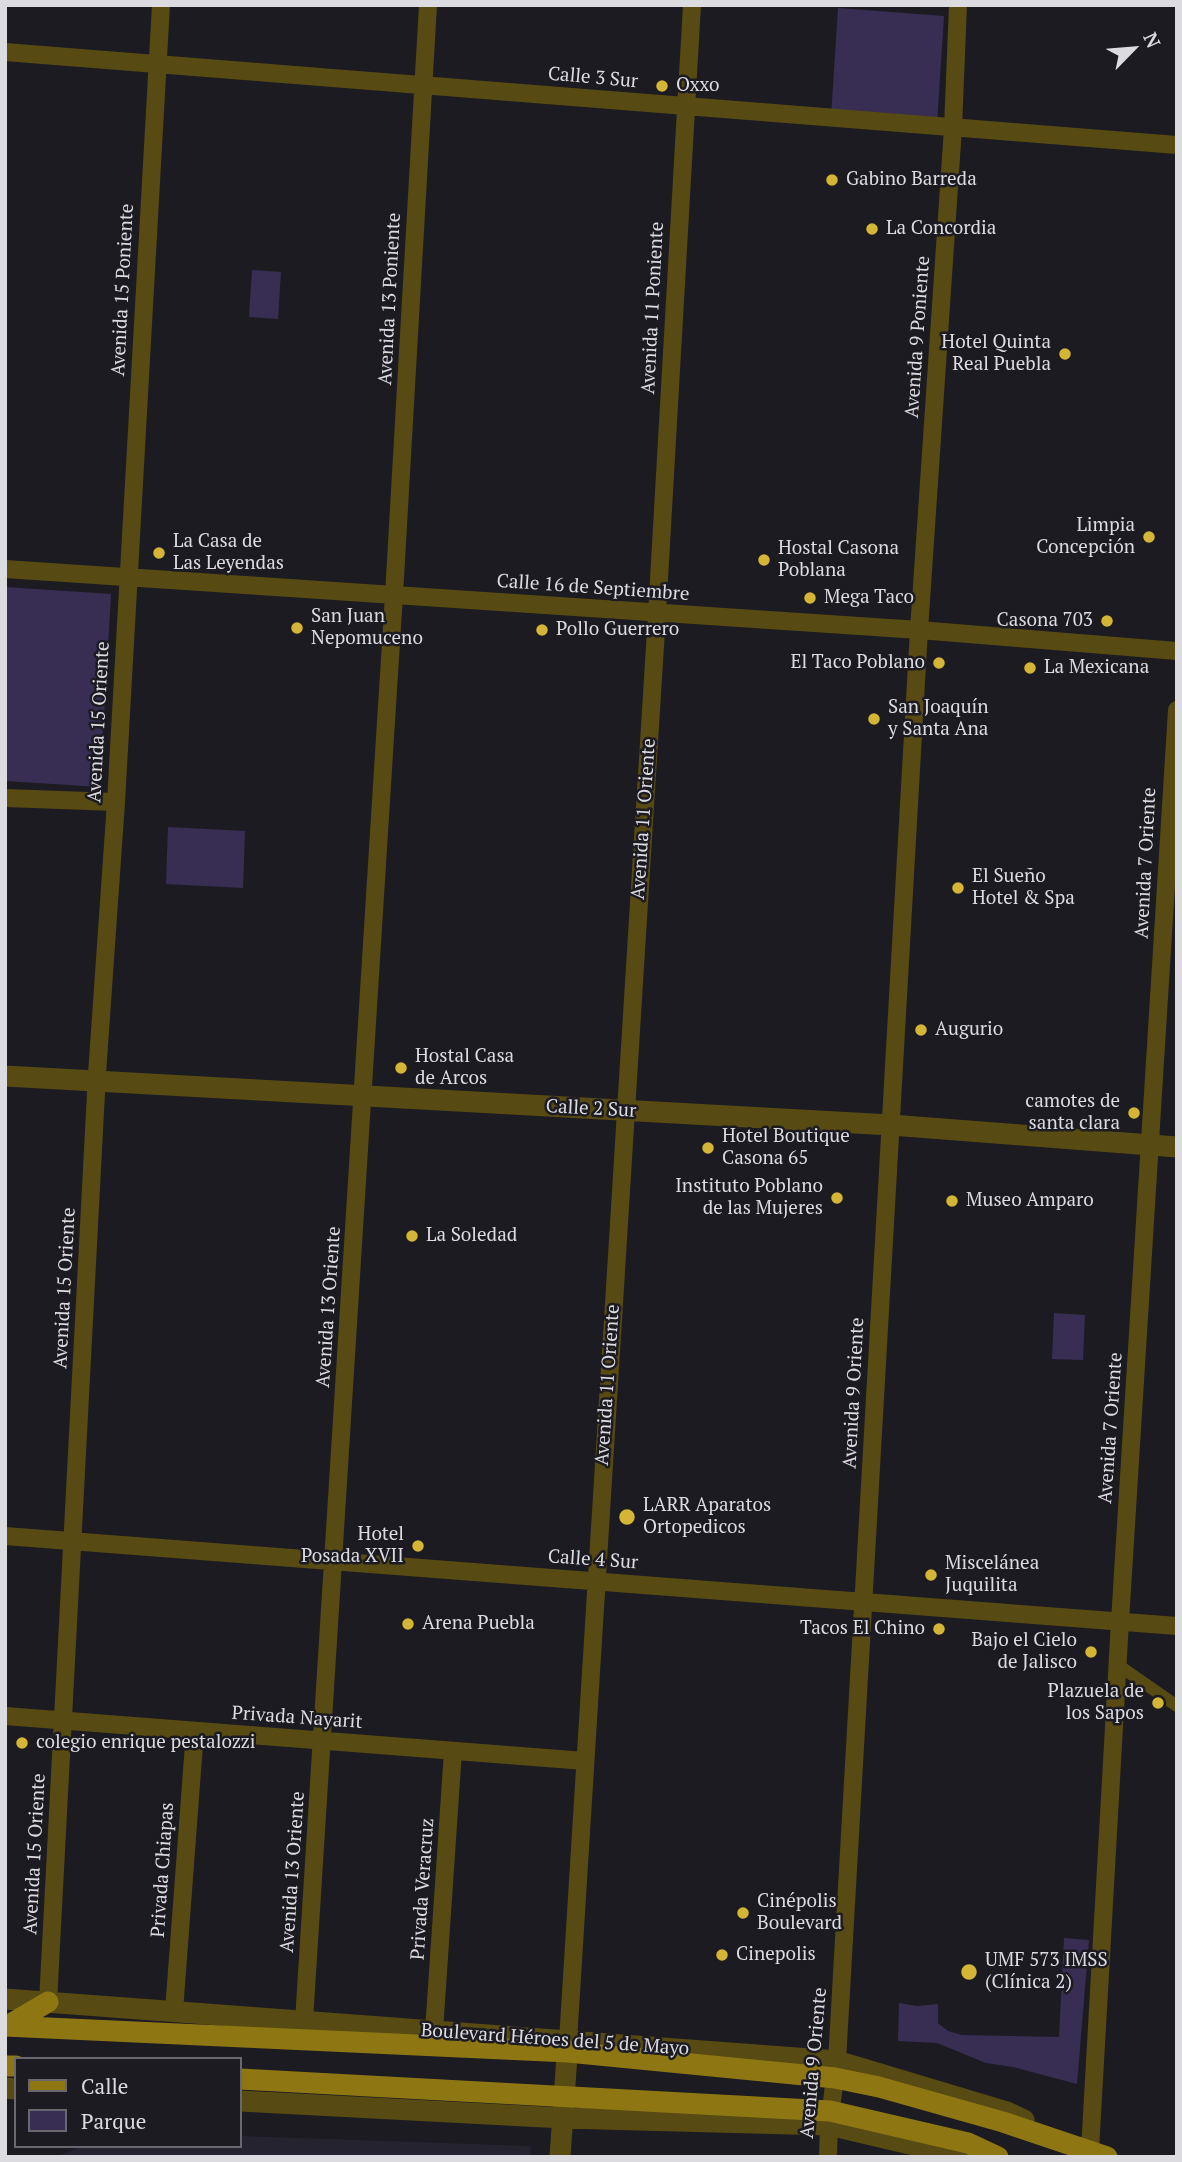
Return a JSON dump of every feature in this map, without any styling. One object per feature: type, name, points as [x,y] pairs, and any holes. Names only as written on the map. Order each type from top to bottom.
[{"type":"main road","points":[[6,2026],[48,2002]]},
{"type":"main road","name":"Boulevard Héroes del 5 de Mayo","points":[[6,2026],[568,2046],[836,2070],[879,2087],[1003,2122],[1098,2153]]},
{"type":"main road","points":[[242,2079],[564,2096],[830,2118],[968,2143],[998,2157]]},
{"type":"street","name":"Avenida 15 Poniente","points":[[128,577],[161,5]]},
{"type":"street","name":"Avenida 13 Poniente","points":[[394,594],[428,5]]},
{"type":"street","name":"Avenida 11 Poniente","points":[[657,614],[692,5]]},
{"type":"street","name":"Avenida 9 Poniente","points":[[919,630],[953,128],[958,5]]},
{"type":"street","name":"Calle 3 Sur","points":[[5,52],[1177,145]]},
{"type":"street","name":"Calle 16 de Septiembre","points":[[5,569],[919,630],[1177,651]]},
{"type":"street","name":"Avenida 15 Oriente","points":[[48,2002],[97,1081],[128,577]]},
{"type":"street","name":"Avenida 13 Oriente","points":[[304,2021],[394,594]]},
{"type":"street","name":"Avenida 11 Oriente","points":[[560,2157],[657,614]]},
{"type":"street","name":"Avenida 9 Oriente","points":[[828,2157],[836,2070],[919,630]]},
{"type":"street","name":"Avenida 7 Oriente","points":[[1098,2153],[1120,1621],[1177,710]]},
{"type":"street","points":[[5,798],[116,802]]},
{"type":"street","name":"Calle 2 Sur","points":[[5,1076],[891,1125],[1177,1147]]},
{"type":"street","name":"Calle 4 Sur","points":[[5,1536],[1177,1626]]},
{"type":"street","points":[[1118,1665],[1177,1706]]},
{"type":"street","name":"Privada Nayarit","points":[[5,1716],[585,1761]]},
{"type":"street","name":"Privada Chiapas","points":[[174,2011],[195,1731]]},
{"type":"street","name":"Privada Veracruz","points":[[434,2031],[453,1751]]},
{"type":"street","name":"Boulevard Héroes del 5 de Mayo","points":[[5,1999],[434,2031],[568,2046]]},
{"type":"street","points":[[242,2101],[563,2118],[830,2118],[965,2157]]},
{"type":"shaded area","points":[[242,2136],[531,2146],[530,2157],[55,2157],[78,2148],[242,2148]]},
{"type":"green space","points":[[838,8],[944,16],[937,124],[831,117]]},
{"type":"green space","points":[[252,270],[281,272],[278,319],[249,317]]},
{"type":"green space","points":[[5,587],[111,594],[100,787],[5,781]]},
{"type":"green space","points":[[168,827],[245,831],[243,888],[166,884]]},
{"type":"green space","points":[[1054,1313],[1085,1315],[1083,1360],[1052,1359]]},
{"type":"green space","points":[[1064,1938],[1089,1940],[1077,2084],[1013,2067],[986,2063],[937,2043],[898,2041],[899,2003],[917,2006],[938,2004],[938,2023],[948,2031],[962,2035],[1059,2037]]},
{"type":"place","name":"Oxxo","points":[[662,86]]},
{"type":"place","name":"Gabino Barreda","points":[[832,180]]},
{"type":"place","name":"La Concordia","points":[[872,229]]},
{"type":"place","name":"Hotel Quinta Real Puebla","points":[[1065,354]]},
{"type":"place","name":"Limpia Concepción","points":[[1149,537]]},
{"type":"place","name":"La Casa de Las Leyendas","points":[[159,553]]},
{"type":"place","name":"Hostal Casona Poblana","points":[[764,560]]},
{"type":"place","name":"Mega Taco","points":[[810,598]]},
{"type":"place","name":"Casona 703","points":[[1107,621]]},
{"type":"place","name":"San Juan Nepomuceno","points":[[297,628]]},
{"type":"place","name":"Pollo Guerrero","points":[[542,630]]},
{"type":"place","name":"El Taco Poblano","points":[[939,663]]},
{"type":"place","name":"La Mexicana","points":[[1030,668]]},
{"type":"place","name":"San Joaquín y Santa Ana","points":[[874,719]]},
{"type":"place","name":"El Sueño Hotel & Spa","points":[[958,888]]},
{"type":"place","name":"Augurio","points":[[921,1030]]},
{"type":"place","name":"Hostal Casa de Arcos","points":[[401,1068]]},
{"type":"place","name":"camotes de santa clara","points":[[1134,1113]]},
{"type":"place","name":"Hotel Boutique Casona 65","points":[[708,1148]]},
{"type":"place","name":"Instituto Poblano de las Mujeres","points":[[837,1198]]},
{"type":"place","name":"Museo Amparo","points":[[952,1201]]},
{"type":"place","name":"La Soledad","points":[[412,1236]]},
{"type":"place","name":"LARR Aparatos Ortopedicos","points":[[627,1517]]},
{"type":"place","name":"Hotel Posada XVII","points":[[418,1546]]},
{"type":"place","name":"Miscelánea Juquilita","points":[[931,1575]]},
{"type":"place","name":"Arena Puebla","points":[[408,1624]]},
{"type":"place","name":"Tacos El Chino","points":[[939,1629]]},
{"type":"place","name":"Bajo el Cielo de Jalisco","points":[[1091,1652]]},
{"type":"place","name":"Plazuela de los Sapos","points":[[1158,1703]]},
{"type":"place","name":"colegio enrique pestalozzi","points":[[22,1743]]},
{"type":"place","name":"Cinépolis Boulevard","points":[[743,1913]]},
{"type":"place","name":"Cinepolis","points":[[722,1955]]},
{"type":"place","name":"UMF 573 IMSS (Clínica 2)","points":[[969,1972]]}]
